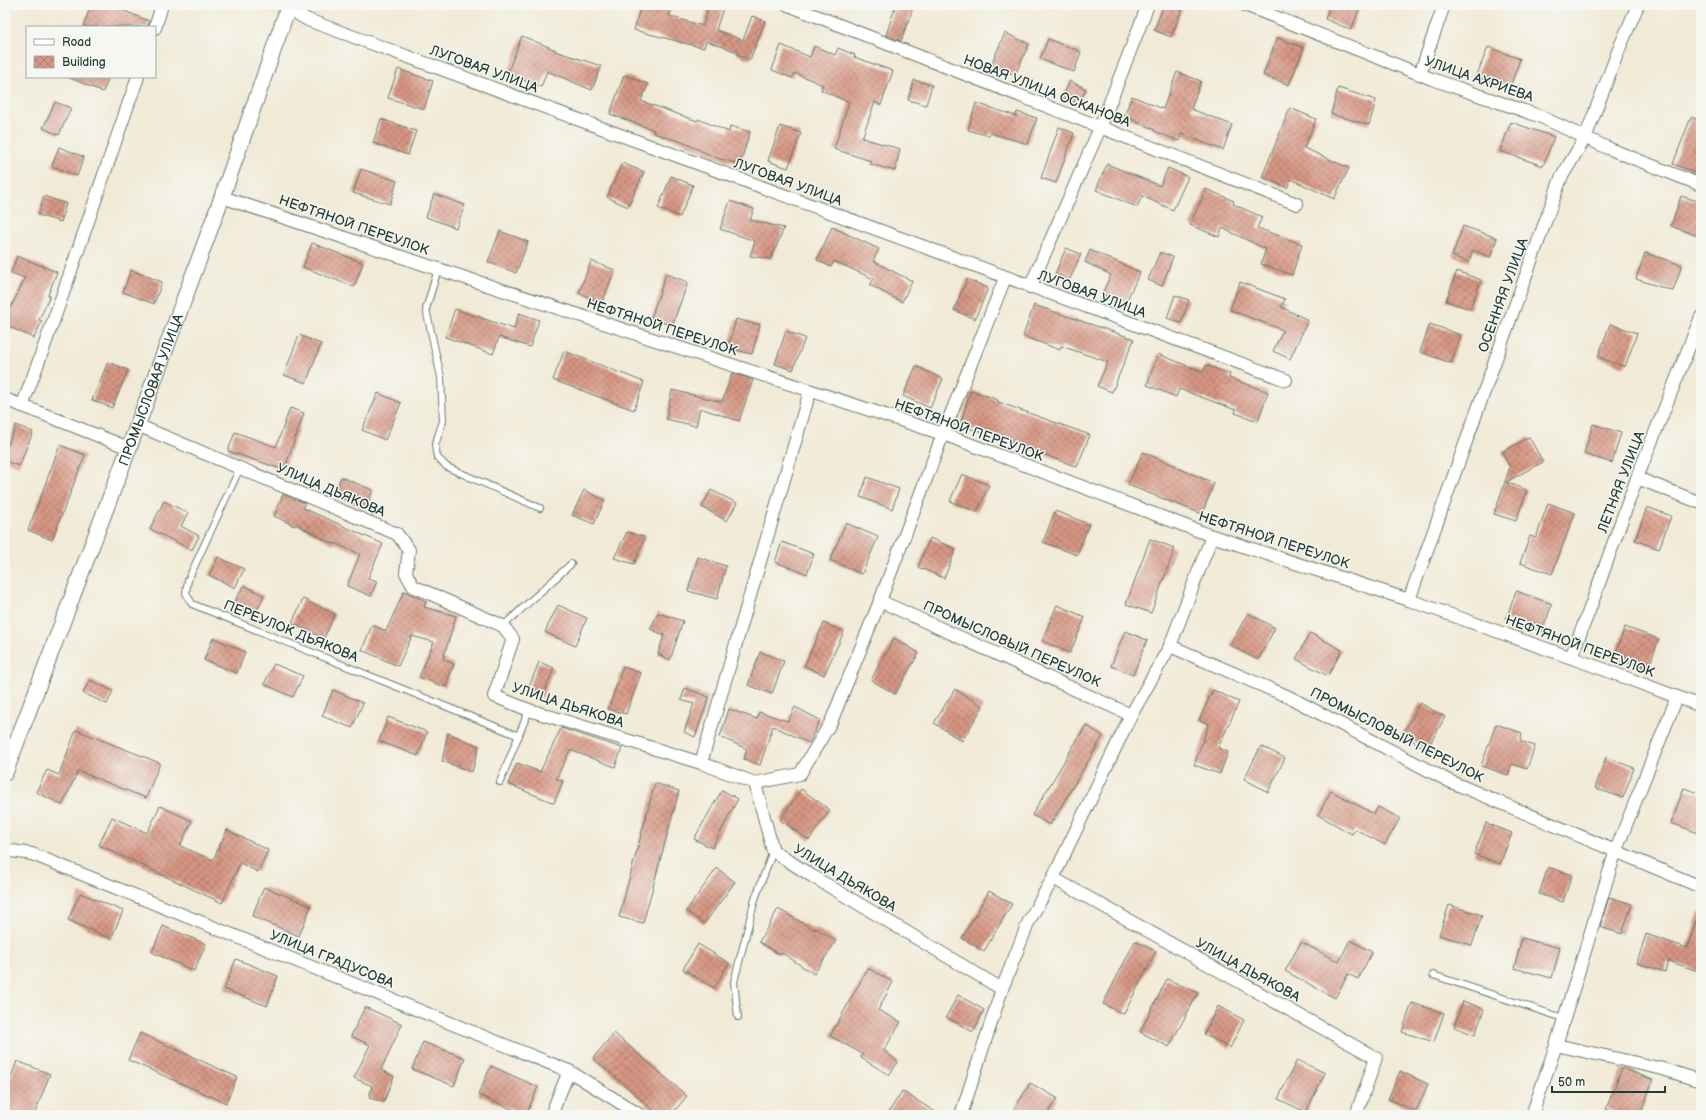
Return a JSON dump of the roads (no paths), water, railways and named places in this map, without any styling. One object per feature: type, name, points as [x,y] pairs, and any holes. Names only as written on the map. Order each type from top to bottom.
[{"type":"street","points":[[156,26],[162,5]]},
{"type":"street","name":"НОВАЯ УЛИЦА ОСКАНОВА","points":[[788,5],[1297,204]]},
{"type":"street","points":[[1030,287],[1100,128],[1148,5]]},
{"type":"street","name":"УЛИЦА АХРИЕВА","points":[[1245,5],[1420,74],[1540,116],[1585,138],[1701,184]]},
{"type":"street","points":[[1420,74],[1444,5]]},
{"type":"street","name":"ОСЕННЯЯ УЛИЦА","points":[[1409,600],[1561,178],[1585,138],[1619,49],[1638,5]]},
{"type":"street","name":"ПРОМЫСЛОВАЯ УЛИЦА","points":[[5,773],[129,448],[222,197],[287,6]]},
{"type":"street","name":"ЛУГОВАЯ УЛИЦА","points":[[287,6],[308,20],[1005,278],[1286,380]]},
{"type":"street","points":[[22,406],[53,325],[97,190],[138,78]]},
{"type":"street","name":"НЕФТЯНОЙ ПЕРЕУЛОК","points":[[222,197],[943,434],[1212,536],[1409,600],[1570,657],[1701,706]]},
{"type":"street","points":[[755,783],[800,774],[831,722],[880,601],[943,434],[1005,278]]},
{"type":"street","name":"ЛЕТНЯЯ УЛИЦА","points":[[1570,657],[1589,611],[1637,478],[1701,317]]},
{"type":"street","points":[[701,763],[810,391]]},
{"type":"street","points":[[5,399],[129,448]]},
{"type":"street","name":"УЛИЦА ДЬЯКОВА","points":[[137,425],[397,534],[409,550],[406,573],[413,586],[503,626],[513,639],[494,696],[529,710],[701,763],[755,783],[773,851],[812,876],[1002,989]]},
{"type":"street","points":[[1637,478],[1701,503]]},
{"type":"street","points":[[963,1114],[1002,989],[1029,921],[1053,878],[1132,715],[1170,646],[1212,536]]},
{"type":"street","name":"ПРОМЫСЛОВЫЙ ПЕРЕУЛОК","points":[[880,601],[1132,715]]},
{"type":"street","name":"ПРОМЫСЛОВЫЙ ПЕРЕУЛОК","points":[[1170,646],[1289,697],[1449,781],[1701,887]]},
{"type":"street","points":[[1532,1115],[1556,1045],[1563,1018],[1616,850],[1676,697]]},
{"type":"street","name":"УЛИЦА ГРАДУСОВА","points":[[5,850],[32,854],[568,1071],[640,1115]]},
{"type":"street","name":"УЛИЦА ДЬЯКОВА","points":[[1053,878],[1376,1058],[1356,1115]]},
{"type":"street","points":[[1556,1045],[1663,1069],[1701,1081]]},
{"type":"street","points":[[551,1115],[568,1071]]},
{"type":"lane","points":[[438,269],[426,309],[442,377],[443,421],[435,445],[437,457],[447,467],[540,508]]},
{"type":"lane","name":"ПЕРЕУЛОК ДЬЯКОВА","points":[[240,468],[188,580],[186,593],[192,604],[519,736]]},
{"type":"lane","points":[[503,626],[571,564]]},
{"type":"lane","points":[[500,782],[529,710]]},
{"type":"lane","points":[[738,1017],[734,982],[755,899],[773,851]]},
{"type":"lane","points":[[1433,975],[1563,1018]]}]
